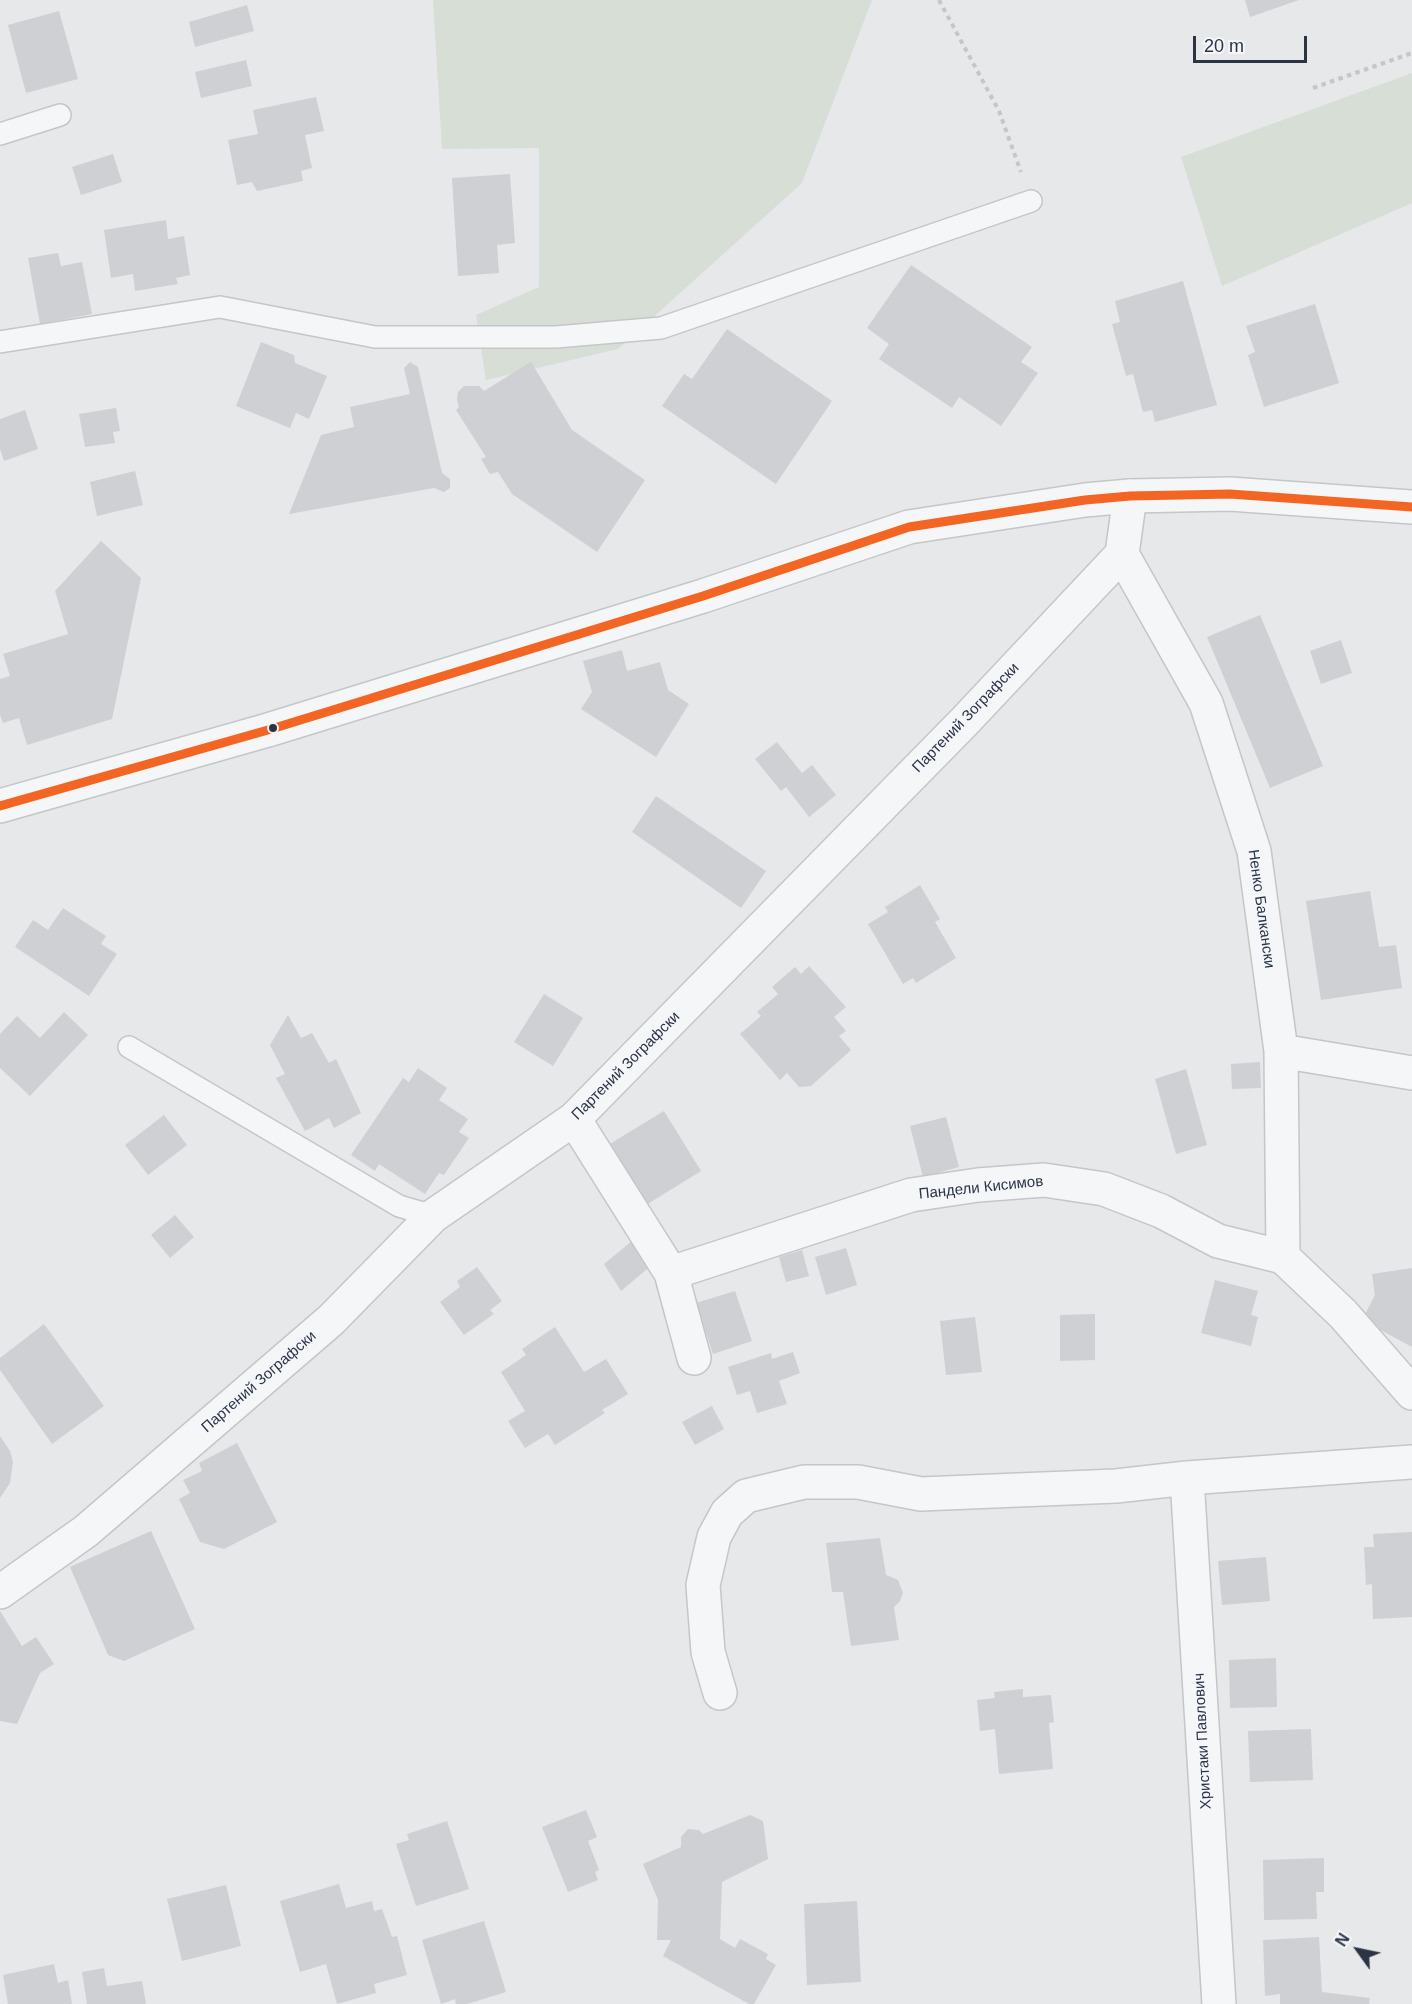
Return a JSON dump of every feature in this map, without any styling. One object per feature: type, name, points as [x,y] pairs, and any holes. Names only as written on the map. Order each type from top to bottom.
[{"type":"street","points":[[0,806],[279,727],[703,596],[909,527],[1085,500],[1130,496],[1230,494],[1412,507]]},
{"type":"street","points":[[1122,554],[1130,496]]},
{"type":"street","name":"Ненко Балкански","points":[[1122,554],[1206,703],[1251,840],[1281,1051],[1283,1257]]},
{"type":"street","name":"Партений Зографски","points":[[0,1592],[86,1531],[331,1320],[433,1216],[574,1119],[964,722],[1122,554]]},
{"type":"street","points":[[1281,1051],[1412,1074]]},
{"type":"street","points":[[574,1119],[671,1273],[694,1358]]},
{"type":"street","name":"Пандели Кисимов","points":[[671,1273],[911,1195],[978,1185],[1044,1180],[1104,1189],[1161,1211],[1218,1241],[1283,1257]]},
{"type":"street","points":[[1283,1257],[1342,1314],[1412,1393]]},
{"type":"street","points":[[720,1693],[708,1652],[703,1585],[714,1537],[728,1513],[746,1496],[804,1482],[858,1482],[921,1494],[1116,1486],[1187,1478],[1412,1462]]},
{"type":"street","name":"Христаки Павлович","points":[[1187,1478],[1219,2004]]},
{"type":"lane","points":[[0,134],[60,115]]},
{"type":"lane","points":[[0,342],[220,307],[375,337],[556,337],[662,328],[1031,201]]},
{"type":"lane","points":[[129,1047],[399,1206],[433,1216]]},
{"type":"path","points":[[939,0],[999,111],[1031,201]]},
{"type":"path","points":[[1313,88],[1412,53]]},
{"type":"shaded area","points":[[433,0],[872,0],[802,183],[618,349],[486,380],[476,315],[539,287],[539,148],[442,149]]},
{"type":"shaded area","points":[[1412,73],[1412,203],[1222,286],[1181,157]]},
{"type":"building","points":[[1245,0],[1299,0],[1250,17]]},
{"type":"building","points":[[247,5],[254,31],[195,47],[189,22]]},
{"type":"building","points":[[59,11],[78,79],[26,93],[8,25]]},
{"type":"building","points":[[246,60],[252,86],[201,98],[195,72]]},
{"type":"building","points":[[316,97],[324,131],[305,135],[312,168],[301,171],[303,181],[257,191],[252,182],[237,185],[228,140],[258,134],[253,110]]},
{"type":"building","points":[[113,154],[122,182],[81,195],[72,167]]},
{"type":"building","points":[[510,174],[515,243],[497,245],[499,273],[458,276],[452,178]]},
{"type":"building","points":[[166,220],[168,239],[184,236],[190,275],[176,278],[178,284],[135,291],[133,274],[111,278],[104,230]]},
{"type":"building","points":[[58,253],[61,266],[82,262],[92,314],[40,324],[28,258]]},
{"type":"building","points":[[911,265],[1032,347],[1021,362],[1038,373],[1001,426],[959,397],[952,408],[879,359],[889,344],[867,328]]},
{"type":"building","points":[[1183,281],[1217,405],[1155,422],[1152,410],[1143,412],[1133,374],[1126,376],[1112,324],[1120,322],[1115,301]]},
{"type":"building","points":[[1315,304],[1339,383],[1264,407],[1248,355],[1255,352],[1246,326]]},
{"type":"building","points":[[727,329],[832,401],[776,484],[662,406],[684,374],[692,379]]},
{"type":"building","points":[[261,342],[294,355],[295,363],[327,376],[309,419],[296,413],[290,428],[236,406]]},
{"type":"building","points":[[410,362],[418,367],[442,473],[450,479],[450,488],[444,492],[434,488],[289,514],[321,435],[354,427],[350,407],[410,394],[404,368]]},
{"type":"building","points":[[531,362],[572,430],[645,480],[597,552],[512,494],[498,472],[490,474],[481,459],[486,457],[456,410],[459,407],[458,392],[464,386],[479,386],[484,391]]},
{"type":"building","points":[[116,408],[120,431],[113,432],[115,443],[85,447],[79,414]]},
{"type":"building","points":[[25,410],[38,449],[4,461],[0,449],[0,419]]},
{"type":"building","points":[[135,471],[143,505],[97,516],[90,482]]},
{"type":"building","points":[[101,541],[141,578],[112,719],[27,745],[19,718],[3,723],[0,715],[0,679],[10,676],[3,654],[68,634],[55,591]]},
{"type":"building","points":[[1260,615],[1323,766],[1270,788],[1207,637]]},
{"type":"building","points":[[1341,640],[1352,673],[1321,684],[1310,651]]},
{"type":"building","points":[[622,650],[627,671],[660,662],[668,690],[689,704],[656,757],[581,709],[592,692],[583,661]]},
{"type":"building","points":[[777,742],[802,773],[812,765],[836,795],[809,817],[786,787],[781,791],[755,759]]},
{"type":"building","points":[[656,796],[766,871],[741,908],[632,832]]},
{"type":"building","points":[[920,885],[940,919],[935,922],[956,958],[916,983],[913,978],[903,984],[868,924],[888,912],[885,907]]},
{"type":"building","points":[[1370,891],[1379,947],[1396,945],[1402,988],[1321,1000],[1306,901]]},
{"type":"building","points":[[63,908],[106,936],[101,944],[117,954],[89,996],[15,947],[33,920],[48,930]]},
{"type":"building","points":[[809,966],[846,1007],[834,1017],[846,1031],[839,1036],[851,1050],[811,1086],[799,1087],[787,1073],[780,1080],[740,1034],[761,1016],[757,1012],[778,994],[772,987],[795,967],[801,974]]},
{"type":"building","points":[[544,994],[583,1018],[553,1066],[514,1042]]},
{"type":"building","points":[[64,1012],[88,1035],[30,1096],[0,1068],[0,1034],[17,1016],[40,1038]]},
{"type":"building","points":[[288,1015],[301,1038],[312,1033],[329,1063],[336,1059],[361,1113],[334,1128],[329,1118],[305,1131],[276,1078],[285,1074],[270,1045]]},
{"type":"building","points":[[1260,1062],[1261,1088],[1232,1089],[1231,1064]]},
{"type":"building","points":[[418,1068],[447,1088],[439,1100],[468,1119],[459,1132],[469,1138],[444,1175],[439,1173],[425,1194],[379,1164],[375,1171],[351,1155],[403,1078],[409,1082]]},
{"type":"building","points":[[1186,1069],[1207,1145],[1176,1154],[1155,1079]]},
{"type":"building","points":[[664,1111],[701,1171],[646,1205],[608,1145]]},
{"type":"building","points":[[164,1115],[187,1145],[148,1175],[125,1145]]},
{"type":"building","points":[[946,1117],[959,1167],[923,1177],[910,1126]]},
{"type":"building","points":[[175,1215],[194,1237],[170,1258],[151,1235]]},
{"type":"building","points":[[638,1236],[653,1264],[621,1291],[604,1264]]},
{"type":"building","points":[[846,1248],[857,1285],[826,1295],[815,1257]]},
{"type":"building","points":[[802,1250],[809,1276],[786,1282],[779,1257]]},
{"type":"building","points":[[477,1267],[502,1301],[490,1310],[494,1314],[464,1335],[440,1302],[460,1287],[457,1281]]},
{"type":"building","points":[[1412,1268],[1412,1347],[1362,1320],[1375,1295],[1372,1274]]},
{"type":"building","points":[[1215,1280],[1258,1291],[1251,1315],[1258,1317],[1251,1346],[1201,1333]]},
{"type":"building","points":[[735,1291],[752,1341],[713,1354],[696,1303]]},
{"type":"building","points":[[1095,1314],[1095,1360],[1060,1361],[1060,1315]]},
{"type":"building","points":[[975,1317],[982,1372],[946,1375],[940,1321]]},
{"type":"building","points":[[44,1324],[104,1406],[52,1444],[0,1370],[0,1358]]},
{"type":"building","points":[[555,1327],[584,1372],[606,1359],[628,1394],[602,1410],[605,1413],[555,1445],[548,1434],[525,1448],[508,1421],[525,1411],[501,1372],[526,1355],[522,1349]]},
{"type":"building","points":[[793,1352],[800,1373],[779,1381],[787,1404],[757,1413],[750,1391],[737,1395],[728,1367],[771,1353],[772,1359]]},
{"type":"building","points":[[712,1406],[724,1429],[695,1445],[682,1422]]},
{"type":"building","points":[[0,1436],[10,1451],[13,1462],[10,1483],[0,1498]]},
{"type":"building","points":[[237,1443],[277,1522],[224,1549],[200,1542],[179,1499],[190,1493],[183,1480],[202,1471],[199,1463]]},
{"type":"building","points":[[151,1531],[195,1629],[124,1661],[108,1655],[70,1567]]},
{"type":"building","points":[[1412,1532],[1412,1617],[1373,1619],[1372,1584],[1366,1585],[1364,1547],[1374,1547],[1373,1534]]},
{"type":"building","points":[[880,1538],[886,1575],[898,1580],[903,1593],[900,1601],[894,1607],[899,1640],[851,1646],[843,1592],[832,1592],[826,1543]]},
{"type":"building","points":[[1266,1557],[1270,1601],[1222,1605],[1218,1561]]},
{"type":"building","points":[[0,1611],[22,1646],[36,1637],[54,1664],[40,1673],[17,1724],[0,1721]]},
{"type":"building","points":[[1276,1658],[1277,1707],[1230,1708],[1229,1660]]},
{"type":"building","points":[[1023,1689],[1023,1697],[1051,1695],[1054,1722],[1049,1723],[1053,1769],[999,1774],[995,1729],[980,1731],[977,1700],[995,1698],[994,1692]]},
{"type":"building","points":[[1311,1729],[1313,1780],[1250,1782],[1248,1731]]},
{"type":"building","points":[[586,1810],[597,1837],[588,1841],[599,1870],[595,1872],[598,1880],[568,1892],[542,1827]]},
{"type":"building","points":[[750,1815],[763,1821],[768,1859],[722,1882],[720,1939],[735,1948],[740,1939],[768,1954],[766,1959],[776,1965],[754,2004],[749,2004],[663,1956],[671,1940],[657,1940],[658,1900],[643,1864],[681,1847],[681,1837],[688,1829],[699,1830],[703,1834]]},
{"type":"building","points":[[447,1821],[469,1889],[416,1906],[396,1844],[409,1840],[407,1834]]},
{"type":"building","points":[[1324,1858],[1324,1892],[1316,1892],[1317,1919],[1264,1920],[1263,1860]]},
{"type":"building","points":[[339,1884],[346,1908],[372,1901],[374,1911],[382,1909],[392,1937],[397,1936],[407,1975],[374,1984],[376,1993],[337,2004],[326,1964],[300,1972],[280,1901]]},
{"type":"building","points":[[226,1885],[241,1946],[182,1961],[167,1899]]},
{"type":"building","points":[[857,1901],[861,1982],[807,1985],[804,1904]]},
{"type":"building","points":[[484,1921],[506,1992],[467,2004],[456,2004],[455,1999],[441,2004],[422,1940]]},
{"type":"building","points":[[1319,1937],[1322,1992],[1370,1998],[1369,2004],[1280,2004],[1280,1994],[1265,1996],[1263,1940]]},
{"type":"building","points":[[54,1964],[58,1983],[68,1980],[72,2004],[8,2004],[3,1975]]},
{"type":"building","points":[[104,1968],[107,1986],[142,1981],[146,2004],[87,2004],[82,1972]]},
{"type":"transit line","points":[[0,806],[268,730],[703,596],[909,527],[1085,500],[1130,496],[1230,494],[1412,507]]}]
